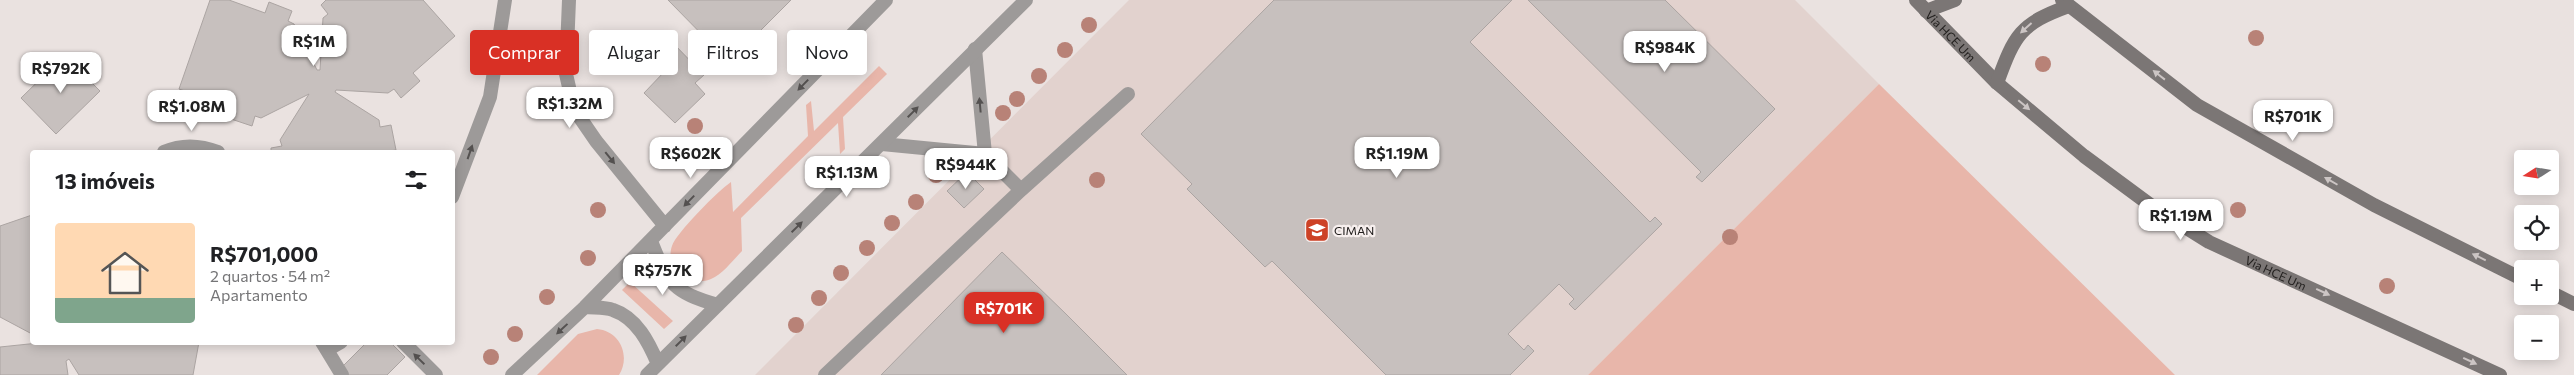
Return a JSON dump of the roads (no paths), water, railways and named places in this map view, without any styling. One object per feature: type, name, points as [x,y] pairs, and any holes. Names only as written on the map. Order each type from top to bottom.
[{"type":"main road","name":"Via HCE Um","points":[[1916,0],[1997,83],[2084,156],[2153,207],[2209,242],[2500,375]]},
{"type":"main road","points":[[1926,11],[1955,0]]},
{"type":"main road","points":[[1997,83],[2008,52],[2021,31],[2039,17],[2066,3],[2198,105],[2374,205],[2514,275]]},
{"type":"main road","points":[[2559,296],[2574,304]]},
{"type":"street","points":[[455,189],[490,97],[505,0]]},
{"type":"street","points":[[569,0],[566,74],[574,109],[596,141],[666,226]]},
{"type":"street","points":[[512,375],[585,307],[666,226],[886,0]]},
{"type":"street","points":[[647,375],[1026,0]]},
{"type":"street","points":[[975,49],[985,154]]},
{"type":"street","points":[[826,375],[1021,190],[1128,94]]},
{"type":"street","points":[[882,144],[985,154],[1021,190]]},
{"type":"street","points":[[168,150],[175,147],[196,146],[211,150]]},
{"type":"street","points":[[651,241],[662,268],[673,286],[689,296],[718,305]]},
{"type":"street","points":[[585,307],[614,310],[635,324],[648,340],[658,364]]},
{"type":"street","points":[[406,345],[436,375]]},
{"type":"street","points":[[325,346],[342,375]]},
{"type":"place","name":"CIMAN","points":[[1317,230]]}]
